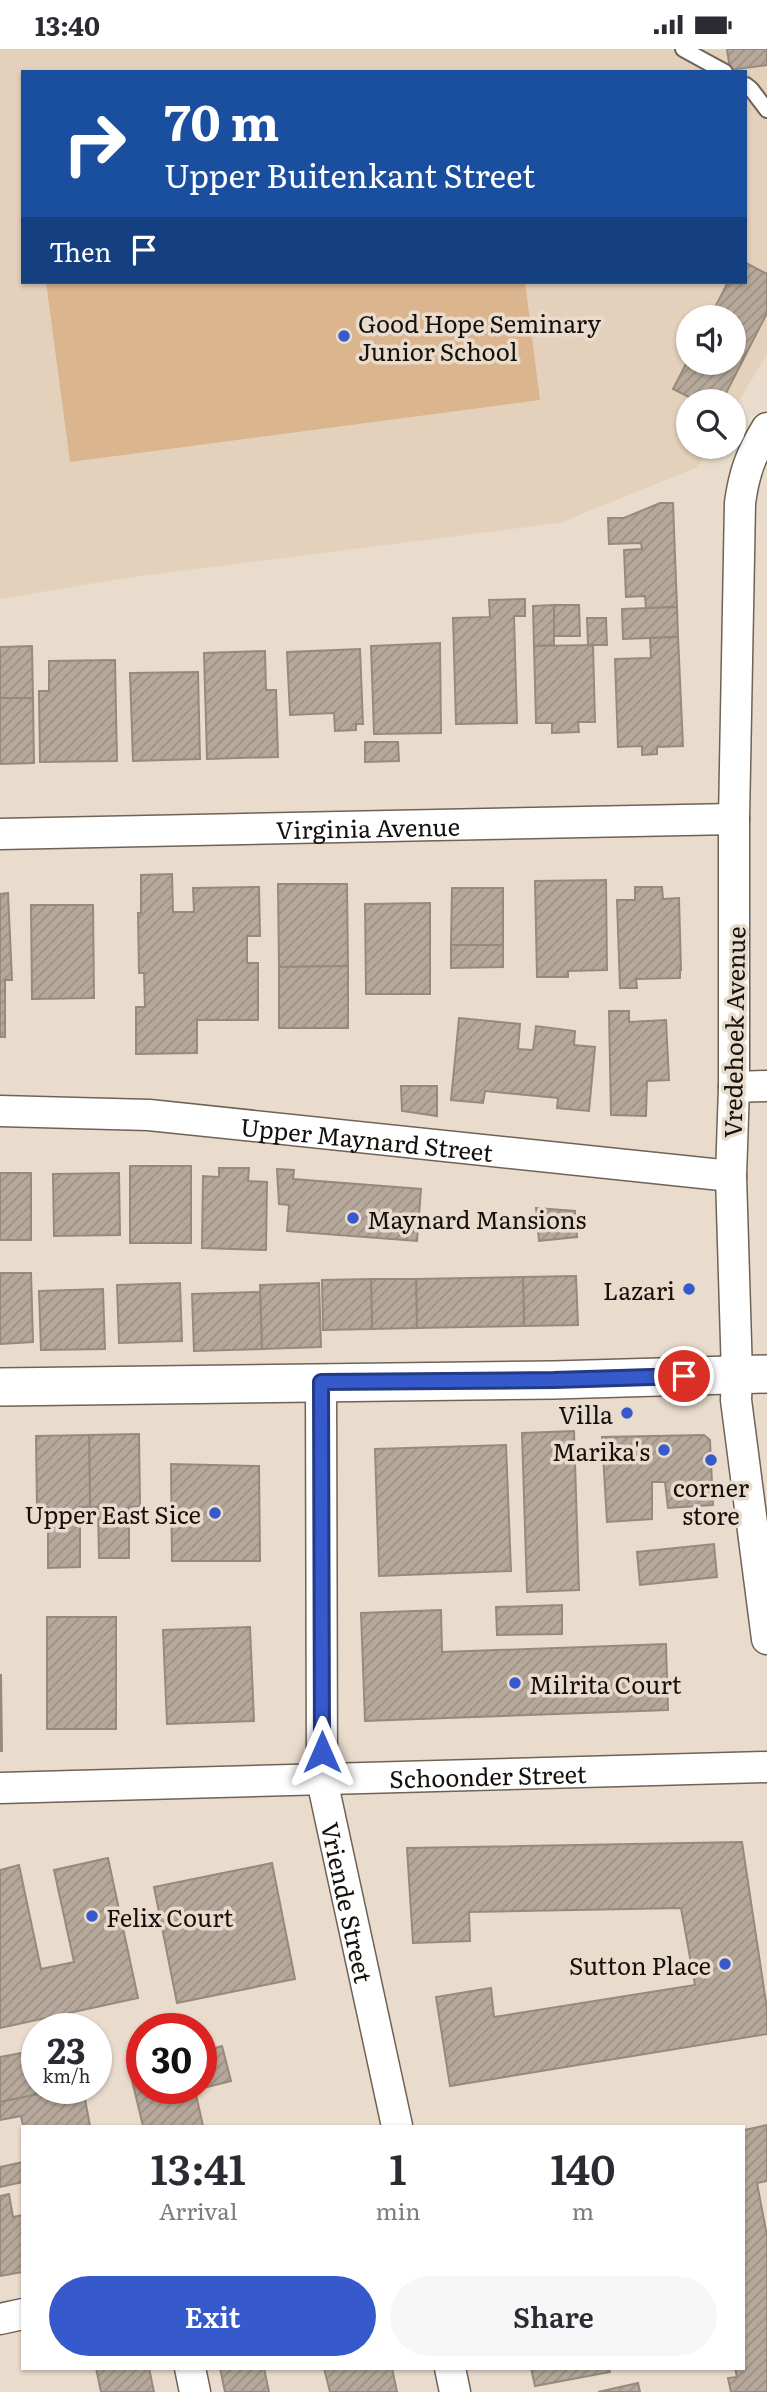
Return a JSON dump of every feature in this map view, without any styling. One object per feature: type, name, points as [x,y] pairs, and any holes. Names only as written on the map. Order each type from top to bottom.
[{"type":"street","name":"Vredehoek Avenue","points":[[767,428],[744,475],[740,503],[731,1176],[752,1374],[736,1400],[763,1579],[767,1639]]},
{"type":"street","name":"Virginia Avenue","points":[[0,834],[734,819]]},
{"type":"street","points":[[734,1087],[767,1086]]},
{"type":"street","name":"Upper Maynard Street","points":[[0,1111],[149,1115],[731,1176]]},
{"type":"street","points":[[0,1387],[554,1380],[752,1374]]},
{"type":"street","name":"Vriende Street","points":[[321,1382],[322,1780],[397,2125]]},
{"type":"street","name":"Schoonder Street","points":[[0,1788],[767,1767]]},
{"type":"street","points":[[0,2319],[21,2314]]},
{"type":"street","points":[[190,2370],[195,2392]]},
{"type":"street","points":[[450,2370],[455,2392]]},
{"type":"lane","points":[[683,49],[721,70]]},
{"type":"lane","points":[[747,86],[767,110]]},
{"type":"shaded area","name":"Good Hope Seminary Junior School","points":[[0,49],[767,49],[767,355],[746,389],[676,389],[676,459],[703,459],[698,467],[560,523],[119,579],[0,599]]},
{"type":"shaded area","points":[[46,284],[525,284],[540,400],[70,462]]},
{"type":"building","points":[[727,49],[767,49],[767,65],[730,70]]},
{"type":"building","points":[[747,264],[767,274],[767,313],[746,354],[746,305],[716,305],[727,284],[747,284]]},
{"type":"building","points":[[680,375],[735,375],[728,389],[673,389]]},
{"type":"building","points":[[660,503],[673,503],[677,607],[646,608],[645,596],[626,597],[624,550],[642,549],[641,543],[609,544],[608,518],[624,518]]},
{"type":"building","points":[[525,599],[525,616],[514,616],[517,723],[456,724],[453,618],[490,617],[489,600]]},
{"type":"building","points":[[554,605],[579,605],[580,636],[554,636]]},
{"type":"building","points":[[554,605],[554,645],[534,646],[533,606]]},
{"type":"building","points":[[677,607],[678,637],[623,639],[622,609]]},
{"type":"building","points":[[587,618],[606,618],[607,645],[588,645]]},
{"type":"building","points":[[678,637],[683,746],[657,747],[657,754],[642,755],[642,746],[618,747],[615,659],[651,658],[650,638]]},
{"type":"building","points":[[440,643],[441,733],[374,734],[371,646]]},
{"type":"building","points":[[593,645],[595,722],[578,722],[579,732],[552,733],[552,723],[536,723],[534,646]]},
{"type":"building","points":[[32,646],[33,698],[0,698],[0,647]]},
{"type":"building","points":[[360,649],[363,724],[356,724],[356,730],[335,731],[334,713],[290,715],[287,652]]},
{"type":"building","points":[[265,651],[266,690],[276,690],[278,757],[207,759],[204,653]]},
{"type":"building","points":[[115,660],[117,761],[40,762],[39,691],[49,691],[49,661]]},
{"type":"building","points":[[198,672],[200,759],[133,761],[130,673]]},
{"type":"building","points":[[0,698],[33,698],[34,763],[0,764]]},
{"type":"building","points":[[365,742],[398,742],[399,761],[365,762]]},
{"type":"building","points":[[172,874],[173,912],[194,912],[193,888],[259,887],[260,936],[247,936],[247,963],[258,963],[258,1020],[197,1020],[197,1053],[136,1054],[136,1007],[145,1007],[144,973],[139,973],[138,913],[141,913],[141,875]]},
{"type":"building","points":[[606,880],[607,970],[568,971],[568,977],[537,977],[535,881]]},
{"type":"building","points":[[278,884],[347,884],[348,966],[279,967]]},
{"type":"building","points":[[635,887],[662,887],[663,899],[679,898],[680,978],[636,979],[637,988],[620,988],[617,900],[635,900]]},
{"type":"building","points":[[452,888],[503,888],[503,945],[451,945]]},
{"type":"building","points":[[8,893],[12,980],[5,980],[5,1037],[0,1037],[0,894]]},
{"type":"building","points":[[430,903],[430,994],[366,994],[365,904]]},
{"type":"building","points":[[31,905],[93,905],[94,998],[32,999]]},
{"type":"building","points":[[451,945],[503,945],[503,967],[451,968]]},
{"type":"building","points":[[348,966],[348,1028],[279,1028],[279,967]]},
{"type":"building","points":[[609,1011],[629,1011],[629,1022],[666,1020],[669,1080],[647,1081],[646,1116],[611,1115]]},
{"type":"building","points":[[459,1018],[520,1024],[518,1049],[533,1050],[536,1026],[575,1031],[574,1045],[595,1047],[589,1111],[557,1108],[558,1098],[485,1091],[483,1103],[451,1100]]},
{"type":"building","points":[[401,1086],[437,1086],[437,1116],[402,1111]]},
{"type":"building","points":[[130,1166],[191,1166],[191,1243],[130,1243]]},
{"type":"building","points":[[219,1168],[249,1168],[248,1181],[267,1182],[266,1250],[202,1248],[203,1176],[219,1177]]},
{"type":"building","name":"Maynard Mansions","points":[[277,1169],[294,1170],[293,1179],[421,1189],[417,1241],[287,1231],[289,1205],[279,1204]]},
{"type":"building","points":[[0,1173],[31,1173],[31,1240],[0,1240]]},
{"type":"building","points":[[119,1173],[120,1235],[54,1236],[53,1174]]},
{"type":"building","points":[[536,1208],[575,1211],[577,1237],[539,1241]]},
{"type":"building","points":[[0,1273],[31,1273],[33,1342],[0,1344]]},
{"type":"building","points":[[576,1276],[578,1325],[524,1326],[523,1277]]},
{"type":"building","points":[[523,1277],[524,1326],[417,1328],[416,1279]]},
{"type":"building","points":[[371,1279],[416,1279],[417,1328],[372,1329]]},
{"type":"building","points":[[371,1279],[372,1329],[323,1330],[322,1280]]},
{"type":"building","points":[[180,1283],[182,1341],[119,1343],[117,1285]]},
{"type":"building","points":[[319,1283],[321,1347],[262,1349],[260,1285]]},
{"type":"building","points":[[103,1289],[105,1349],[41,1350],[39,1291]]},
{"type":"building","points":[[260,1292],[262,1349],[194,1351],[192,1294]]},
{"type":"building","points":[[574,1431],[579,1590],[527,1592],[522,1433]]},
{"type":"building","points":[[139,1434],[140,1506],[129,1507],[129,1558],[99,1558],[98,1507],[90,1507],[89,1435]]},
{"type":"building","points":[[89,1435],[90,1507],[80,1507],[80,1567],[48,1568],[48,1507],[37,1508],[36,1436]]},
{"type":"building","points":[[704,1435],[710,1440],[713,1505],[668,1508],[665,1482],[652,1482],[652,1519],[607,1522],[602,1437]]},
{"type":"building","points":[[506,1445],[511,1571],[379,1576],[375,1449]]},
{"type":"building","name":"Upper East Sice","points":[[171,1464],[259,1466],[260,1561],[172,1561]]},
{"type":"building","points":[[714,1544],[717,1577],[640,1585],[637,1552]]},
{"type":"building","points":[[562,1605],[562,1634],[497,1635],[496,1607]]},
{"type":"building","name":"Milrita Court","points":[[441,1610],[442,1652],[666,1644],[668,1710],[365,1721],[361,1613]]},
{"type":"building","points":[[47,1617],[116,1617],[116,1729],[47,1729]]},
{"type":"building","points":[[250,1627],[254,1721],[167,1724],[163,1630]]},
{"type":"building","points":[[1,1675],[2,1751],[0,1751]]},
{"type":"building","name":"Sutton Place","points":[[742,1842],[767,2009],[767,2034],[450,2086],[436,1997],[491,1988],[494,2017],[695,1985],[681,1908],[469,1912],[470,1941],[413,1943],[407,1848]]},
{"type":"building","name":"Felix Court","points":[[108,1858],[138,1998],[69,2013],[21,2013],[21,2023],[0,2028],[0,1870],[19,1865],[41,1969],[74,1962],[54,1870]]},
{"type":"building","points":[[272,1863],[295,1979],[177,2003],[154,1887]]},
{"type":"building","points":[[222,2046],[231,2081],[217,2084],[217,2047]]},
{"type":"building","points":[[21,2053],[21,2098],[0,2102],[0,2057]]},
{"type":"building","points":[[21,2098],[21,2104],[86,2104],[90,2125],[23,2125],[21,2116],[0,2120],[0,2102]]},
{"type":"building","points":[[138,2104],[198,2104],[203,2125],[143,2125]]},
{"type":"building","points":[[767,2125],[767,2181],[757,2183],[767,2236],[767,2392],[731,2392],[728,2378],[737,2377],[735,2370],[745,2370],[745,2130]]},
{"type":"building","points":[[21,2162],[21,2182],[0,2187],[0,2167]]},
{"type":"building","points":[[9,2194],[13,2217],[21,2215],[21,2272],[0,2276],[0,2196]]},
{"type":"building","points":[[96,2370],[149,2370],[154,2392],[101,2392]]},
{"type":"building","points":[[220,2370],[264,2370],[269,2392],[225,2392]]},
{"type":"building","points":[[324,2370],[392,2370],[397,2392],[330,2392]]},
{"type":"building","points":[[531,2370],[610,2372],[535,2386]]},
{"type":"building","points":[[638,2383],[640,2392],[598,2392]]},
{"type":"place","name":"Good Hope Seminary Junior School","points":[[344,336]]},
{"type":"place","name":"Maynard Mansions","points":[[353,1218]]},
{"type":"place","name":"Lazari","points":[[689,1289]]},
{"type":"place","name":"Villa","points":[[627,1413]]},
{"type":"place","name":"Marika's","points":[[664,1450]]},
{"type":"place","name":"corner store","points":[[711,1460]]},
{"type":"place","name":"Upper East Sice","points":[[215,1513]]},
{"type":"place","name":"Milrita Court","points":[[515,1683]]},
{"type":"place","name":"Felix Court","points":[[92,1916]]},
{"type":"place","name":"Sutton Place","points":[[725,1964]]},
{"type":"route","points":[[322,1752],[321,1382],[684,1376]]}]
